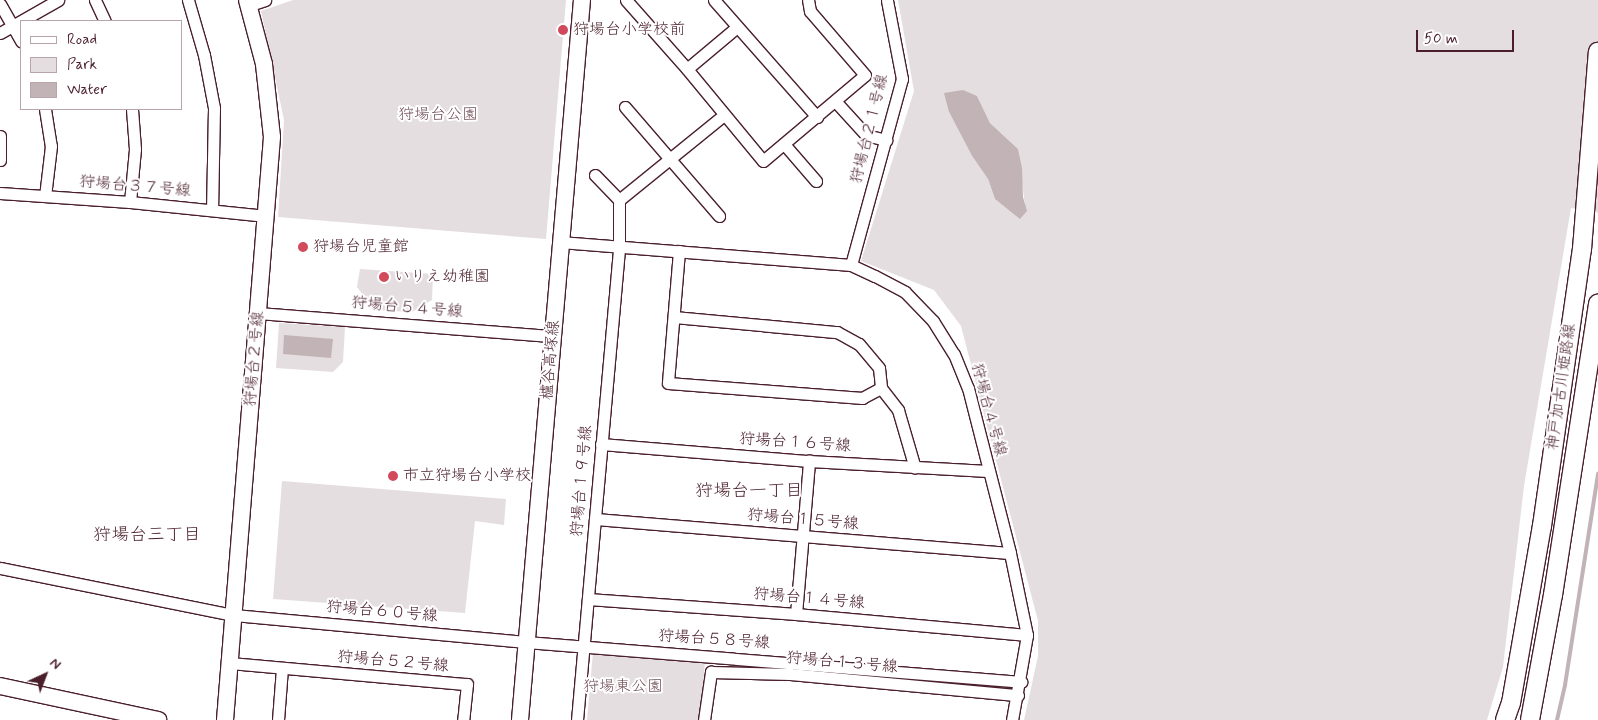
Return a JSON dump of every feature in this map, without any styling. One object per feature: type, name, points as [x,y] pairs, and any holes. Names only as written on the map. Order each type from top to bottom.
[{"type":"main road","name":"神戸加古川姫路線","points":[[1506,720],[1511,703],[1540,535],[1582,249],[1598,52]]},
{"type":"main road","name":"神戸加古川姫路線","points":[[1530,720],[1553,595],[1598,303]]},
{"type":"street","points":[[23,20],[58,0]]},
{"type":"street","points":[[95,0],[105,20]]},
{"type":"street","points":[[188,0],[204,55],[214,108],[212,210]]},
{"type":"street","points":[[248,3],[265,0]]},
{"type":"street","name":"櫨谷高塚線","points":[[520,720],[582,0]]},
{"type":"street","points":[[626,0],[687,69],[763,161],[836,102],[865,75],[810,11],[808,0]]},
{"type":"street","points":[[714,0],[817,117]]},
{"type":"street","name":"狩場台２１号線","points":[[851,265],[902,79],[887,0]]},
{"type":"street","name":"狩場台２号線","points":[[226,720],[272,137],[264,64],[248,3]]},
{"type":"street","points":[[0,4],[14,25],[20,39]]},
{"type":"street","points":[[0,33],[20,22]]},
{"type":"street","points":[[687,69],[737,27]]},
{"type":"street","points":[[836,102],[866,135],[886,140]]},
{"type":"street","points":[[625,107],[719,216]]},
{"type":"street","points":[[45,110],[51,146],[45,196]]},
{"type":"street","points":[[130,202],[135,149],[132,110]]},
{"type":"street","points":[[596,175],[619,200],[724,115]]},
{"type":"street","points":[[0,136],[0,160]]},
{"type":"street","points":[[784,144],[816,181]]},
{"type":"street","name":"狩場台３７号線","points":[[0,193],[130,202],[266,216]]},
{"type":"street","name":"狩場台１９号線","points":[[577,720],[619,246],[619,200]]},
{"type":"street","name":"狩場台４号線","points":[[560,242],[851,265],[905,292],[933,321],[954,354],[968,388],[1010,553],[1027,635],[1021,682],[1012,720]]},
{"type":"street","points":[[680,251],[668,383],[862,398],[882,388]]},
{"type":"street","name":"狩場台５４号線","points":[[258,313],[553,336]]},
{"type":"street","points":[[674,317],[837,332],[859,344],[879,368],[882,388],[898,410],[915,468]]},
{"type":"street","name":"狩場台１６号線","points":[[601,444],[808,461],[988,472]]},
{"type":"street","points":[[796,614],[808,461]]},
{"type":"street","name":"狩場台１５号線","points":[[595,519],[1010,553]]},
{"type":"street","name":"狩場台６０号線","points":[[0,568],[234,615],[584,646]]},
{"type":"street","name":"狩場台１４号線","points":[[588,598],[796,614],[1027,635]]},
{"type":"street","name":"狩場台５８号線","points":[[584,646],[1021,682]]},
{"type":"street","name":"狩場台５２号線","points":[[230,663],[467,684],[463,720]]},
{"type":"street","points":[[278,720],[282,668]]},
{"type":"street","name":"狩場台１３号線","points":[[704,720],[711,672],[790,674],[1018,696]]},
{"type":"street","points":[[0,686],[118,716],[158,720]]},
{"type":"green space","name":"狩場台公園","points":[[293,0],[566,0],[546,239],[278,217],[284,120],[261,11]]},
{"type":"green space","points":[[898,0],[1598,0],[1598,47],[1579,172],[1598,175],[1598,213],[1571,208],[1524,486],[1503,667],[1487,720],[1024,720],[1038,656],[1038,621],[961,326],[934,290],[861,261],[914,91]],"holes":[[[977,96],[990,123],[1018,149],[1025,206],[1020,218],[995,199],[988,179],[972,156],[949,112]]]},
{"type":"green space","points":[[360,269],[433,274],[432,300],[412,312],[374,310],[357,287]]},
{"type":"green space","points":[[279,323],[345,327],[343,362],[333,372],[276,368]]},
{"type":"green space","points":[[282,481],[506,499],[504,525],[475,521],[465,613],[273,599]]},
{"type":"green space","name":"狩場東公園","points":[[593,652],[705,662],[700,720],[587,720]]},
{"type":"water","points":[[963,90],[977,96],[990,123],[1018,149],[1022,168],[1023,197],[1027,211],[1020,219],[995,199],[988,179],[972,156],[949,112],[944,93]]},
{"type":"water","points":[[284,335],[333,339],[331,358],[283,354]]},
{"type":"waterway","points":[[1557,720],[1565,685],[1598,474]]},
{"type":"place","name":"狩場台小学校前","points":[[563,30]]},
{"type":"place","name":"狩場台児童館","points":[[303,247]]},
{"type":"place","name":"いりえ幼稚園","points":[[384,277]]},
{"type":"place","name":"市立狩場台小学校","points":[[393,476]]},
{"type":"district","name":"狩場台一丁目","points":[[749,491]]},
{"type":"district","name":"狩場台三丁目","points":[[147,535]]}]
